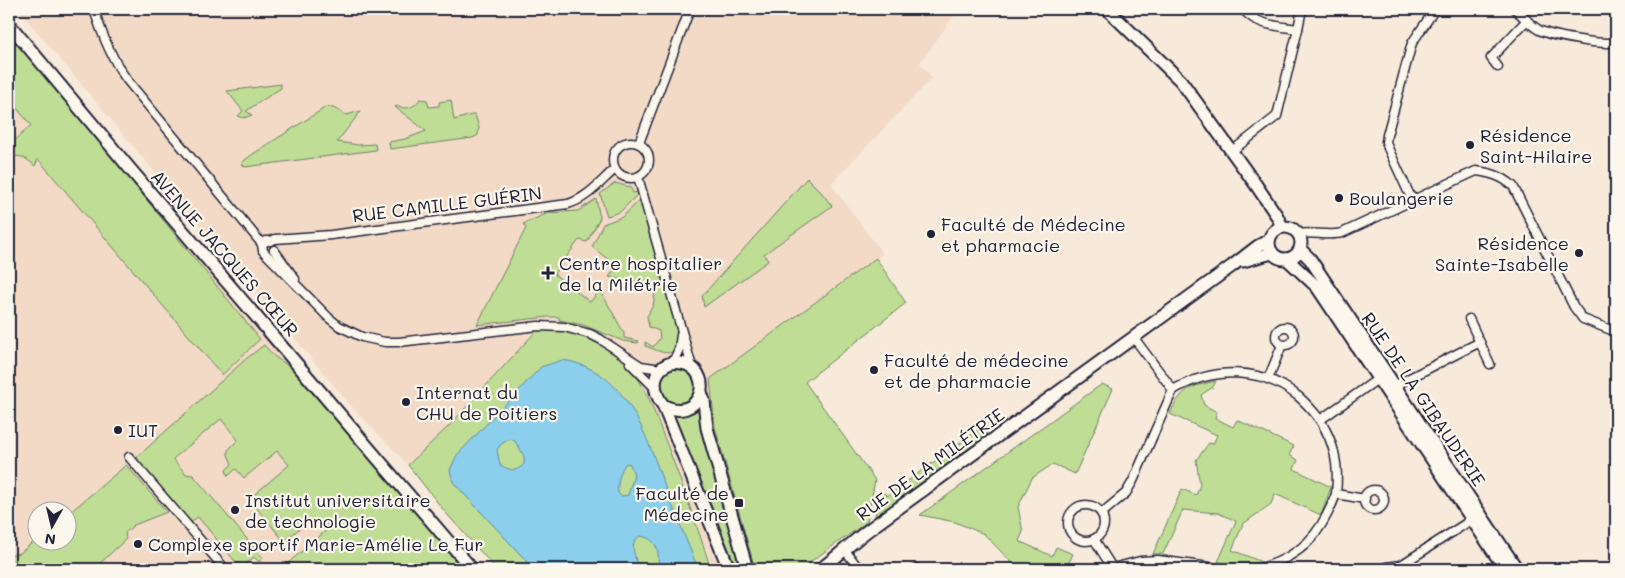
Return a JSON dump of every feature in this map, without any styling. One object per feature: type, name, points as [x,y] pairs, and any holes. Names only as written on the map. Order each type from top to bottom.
[{"type":"street","points":[[94,9],[107,46],[120,70],[262,244],[263,251],[271,252]]},
{"type":"street","points":[[639,143],[690,9]]},
{"type":"street","points":[[1107,9],[1181,81],[1277,216],[1282,228]]},
{"type":"street","points":[[1243,9],[1254,20],[1264,24],[1298,29]]},
{"type":"street","points":[[1232,152],[1277,116],[1302,9]]},
{"type":"street","points":[[1412,200],[1388,148],[1387,135],[1412,43],[1435,9]]},
{"type":"street","points":[[1515,9],[1540,30],[1548,33],[1603,44],[1616,43]]},
{"type":"street","points":[[1498,67],[1491,58],[1527,20]]},
{"type":"street","name":"AVENUE JACQUES CŒUR","points":[[9,24],[472,569]]},
{"type":"street","points":[[626,142],[639,143],[647,150],[650,161],[646,171],[638,177],[628,178],[618,173],[612,158],[616,148],[626,142]]},
{"type":"street","name":"RUE CAMILLE GUÉRIN","points":[[271,241],[568,204],[590,193],[615,169]]},
{"type":"street","points":[[1298,234],[1342,233],[1476,171],[1492,174],[1506,179],[1513,186],[1583,320],[1616,332]]},
{"type":"street","points":[[638,177],[692,367],[699,376],[701,386],[697,400],[685,409],[677,410],[662,405]]},
{"type":"street","points":[[1291,228],[1298,234],[1301,244],[1297,254],[1287,260],[1279,258],[1272,253],[1269,247],[1269,240],[1276,230],[1291,228]]},
{"type":"street","name":"RUE DE LA MILÉTRIE","points":[[820,569],[837,558],[871,528],[1258,246],[1269,240]]},
{"type":"street","points":[[262,244],[266,241],[271,241],[275,246],[271,252]]},
{"type":"street","name":"RUE DE LA GIBAUDERIE","points":[[1300,249],[1310,259],[1382,376],[1476,517],[1517,569]]},
{"type":"street","points":[[271,252],[280,270],[320,309],[339,326],[362,337],[385,342],[409,341],[551,325],[564,326],[590,334],[613,346],[655,388]]},
{"type":"street","name":"RUE DE LA MILÉTRIE","points":[[1232,266],[1248,259],[1272,253]]},
{"type":"street","name":"RUE DE LA GIBAUDERIE","points":[[1287,260],[1317,287],[1382,376],[1394,386],[1476,517],[1505,569]]},
{"type":"street","points":[[1470,319],[1490,364]]},
{"type":"street","points":[[673,362],[679,349],[682,333]]},
{"type":"street","points":[[1134,338],[1173,390]]},
{"type":"street","points":[[1394,386],[1480,342]]},
{"type":"street","points":[[1268,379],[1282,345]]},
{"type":"street","points":[[620,352],[641,366],[661,369]]},
{"type":"street","points":[[692,367],[683,363],[673,362],[665,366],[661,369],[655,382],[655,388],[657,398],[662,405],[729,569]]},
{"type":"street","points":[[1102,513],[1126,493],[1133,481],[1173,390],[1200,378],[1223,373],[1245,374],[1268,379],[1288,389],[1300,398],[1320,420],[1334,447],[1338,477],[1336,494],[1323,524],[1314,537],[1290,557],[1273,565],[1258,569]]},
{"type":"street","points":[[1320,420],[1382,376]]},
{"type":"street","points":[[700,392],[704,401],[707,428],[747,569]]},
{"type":"street","points":[[129,457],[225,569]]},
{"type":"street","points":[[1336,494],[1364,499]]},
{"type":"street","name":"AVENUE JACQUES CŒUR","points":[[415,504],[465,569]]},
{"type":"street","points":[[1087,504],[1098,508],[1102,513],[1105,520],[1104,528],[1100,535],[1094,539],[1083,541],[1069,530],[1068,518],[1075,508],[1087,504]]},
{"type":"street","points":[[1384,569],[1401,565],[1476,517]]},
{"type":"street","points":[[1094,539],[1113,569],[1140,561],[1158,560],[1219,569]]},
{"type":"street","points":[[720,546],[727,554],[733,569]]},
{"type":"street","points":[[845,550],[859,569]]},
{"type":"shaded area","name":"Centre hospitalier de la Milétrie","points":[[18,9],[959,9],[920,63],[932,78],[831,184],[883,254],[715,375],[800,569],[713,569],[660,423],[633,370],[538,329],[449,426],[408,465],[352,407]]},
{"type":"shaded area","points":[[9,99],[67,103],[267,333],[463,569],[9,569]]},
{"type":"green space","points":[[9,34],[63,97],[260,339],[222,375],[38,159],[35,166],[23,158],[16,156],[9,158],[9,146],[31,125],[9,99]]},
{"type":"green space","points":[[281,84],[281,88],[246,111],[252,115],[244,118],[238,116],[243,111],[227,91]]},
{"type":"green space","points":[[420,99],[427,100],[429,107],[439,106],[439,102],[451,100],[454,120],[475,114],[479,128],[478,135],[473,138],[390,149],[389,142],[405,139],[426,131],[395,107],[410,107]]},
{"type":"green space","points":[[326,107],[334,108],[346,115],[361,111],[337,142],[359,145],[375,144],[376,150],[245,167],[241,163],[253,154]]},
{"type":"green space","points":[[807,178],[832,206],[764,254],[768,261],[704,307],[702,296]]},
{"type":"green space","points":[[615,183],[630,187],[633,193],[637,192],[638,194],[620,212],[607,216],[600,194]]},
{"type":"green space","points":[[596,199],[600,218],[587,242],[579,240],[554,274],[590,302],[600,290],[624,333],[624,338],[639,341],[638,343],[623,341],[583,325],[559,320],[559,317],[477,325],[526,228],[523,224],[548,213],[578,211]]},
{"type":"green space","points":[[640,200],[678,335],[675,349],[668,353],[645,346],[645,342],[653,347],[660,338],[659,331],[649,327],[647,316],[653,306],[656,287],[609,277],[617,266],[592,247],[603,224],[622,217]]},
{"type":"green space","points":[[876,258],[906,303],[805,382],[875,480],[867,522],[800,569],[755,569],[715,427],[710,379]]},
{"type":"green space","points":[[559,328],[584,336],[613,351],[637,376],[649,399],[668,447],[711,569],[496,569],[445,512],[408,465],[449,426],[538,329]]},
{"type":"green space","points":[[264,345],[274,356],[296,371],[435,535],[461,569],[348,569],[344,565],[339,569],[281,569],[329,528],[322,520],[316,525],[311,519],[284,541],[249,499],[289,465],[277,451],[244,478],[236,469],[228,476],[226,470],[232,464],[228,450],[238,440],[221,419],[173,459],[186,474],[193,475],[263,558],[259,562],[254,557],[243,567],[240,567],[198,517],[190,523],[138,462],[137,457]]},
{"type":"green space","points":[[678,369],[690,374],[695,386],[690,398],[678,403],[666,398],[661,386],[666,374]]},
{"type":"green space","points":[[1216,381],[1213,387],[1201,395],[1204,405],[1217,412],[1215,418],[1233,427],[1237,420],[1294,446],[1289,455],[1298,460],[1294,469],[1331,487],[1321,515],[1275,494],[1271,504],[1243,524],[1232,550],[1262,562],[1236,564],[1218,562],[1236,521],[1218,513],[1183,510],[1163,554],[1153,554],[1182,489],[1196,495],[1200,485],[1196,460],[1209,443],[1213,444],[1217,435],[1170,414],[1178,399],[1187,390]]},
{"type":"green space","points":[[1102,384],[1113,389],[1075,474],[1053,464],[1032,478],[1018,507],[1023,532],[1019,541],[1052,556],[1056,547],[1073,554],[1066,569],[1018,569],[984,534],[955,522],[920,515]]},
{"type":"green space","points":[[700,407],[742,569],[737,569],[693,461],[671,415],[687,415]]},
{"type":"green space","points":[[986,424],[987,435],[875,517],[883,492],[887,496]]},
{"type":"green space","points":[[126,465],[167,512],[134,525],[125,533],[126,539],[94,569],[9,569],[9,555],[20,553],[28,546],[28,550],[78,550],[78,506]]},
{"type":"water","points":[[562,360],[584,366],[602,376],[630,406],[649,444],[698,569],[657,569],[657,548],[652,540],[641,536],[637,538],[633,546],[639,569],[534,569],[453,482],[450,470],[457,455],[541,367]],"holes":[[[510,439],[515,441],[524,456],[524,464],[516,470],[500,465],[497,450],[501,444]],[[626,463],[630,464],[634,475],[628,495],[621,496],[618,493],[619,481],[622,469]]]},
{"type":"place","name":"Résidence Saint-Hilaire","points":[[1470,145]]},
{"type":"place","name":"Boulangerie","points":[[1339,198]]},
{"type":"place","name":"Faculté de Médecine et pharmacie","points":[[931,234]]},
{"type":"place","name":"Résidence Sainte-Isabelle","points":[[1579,253]]},
{"type":"place","name":"Centre hospitalier de la Milétrie","points":[[548,273]]},
{"type":"place","name":"Faculté de médecine et de pharmacie","points":[[874,370]]},
{"type":"place","name":"Internat du CHU de Poitiers","points":[[406,402]]},
{"type":"place","name":"IUT","points":[[118,430]]},
{"type":"place","name":"Faculté de Médecine","points":[[739,503]]},
{"type":"place","name":"Institut universitaire de technologie","points":[[235,510]]},
{"type":"place","name":"Complexe sportif Marie-Amélie Le Fur","points":[[138,544]]}]
